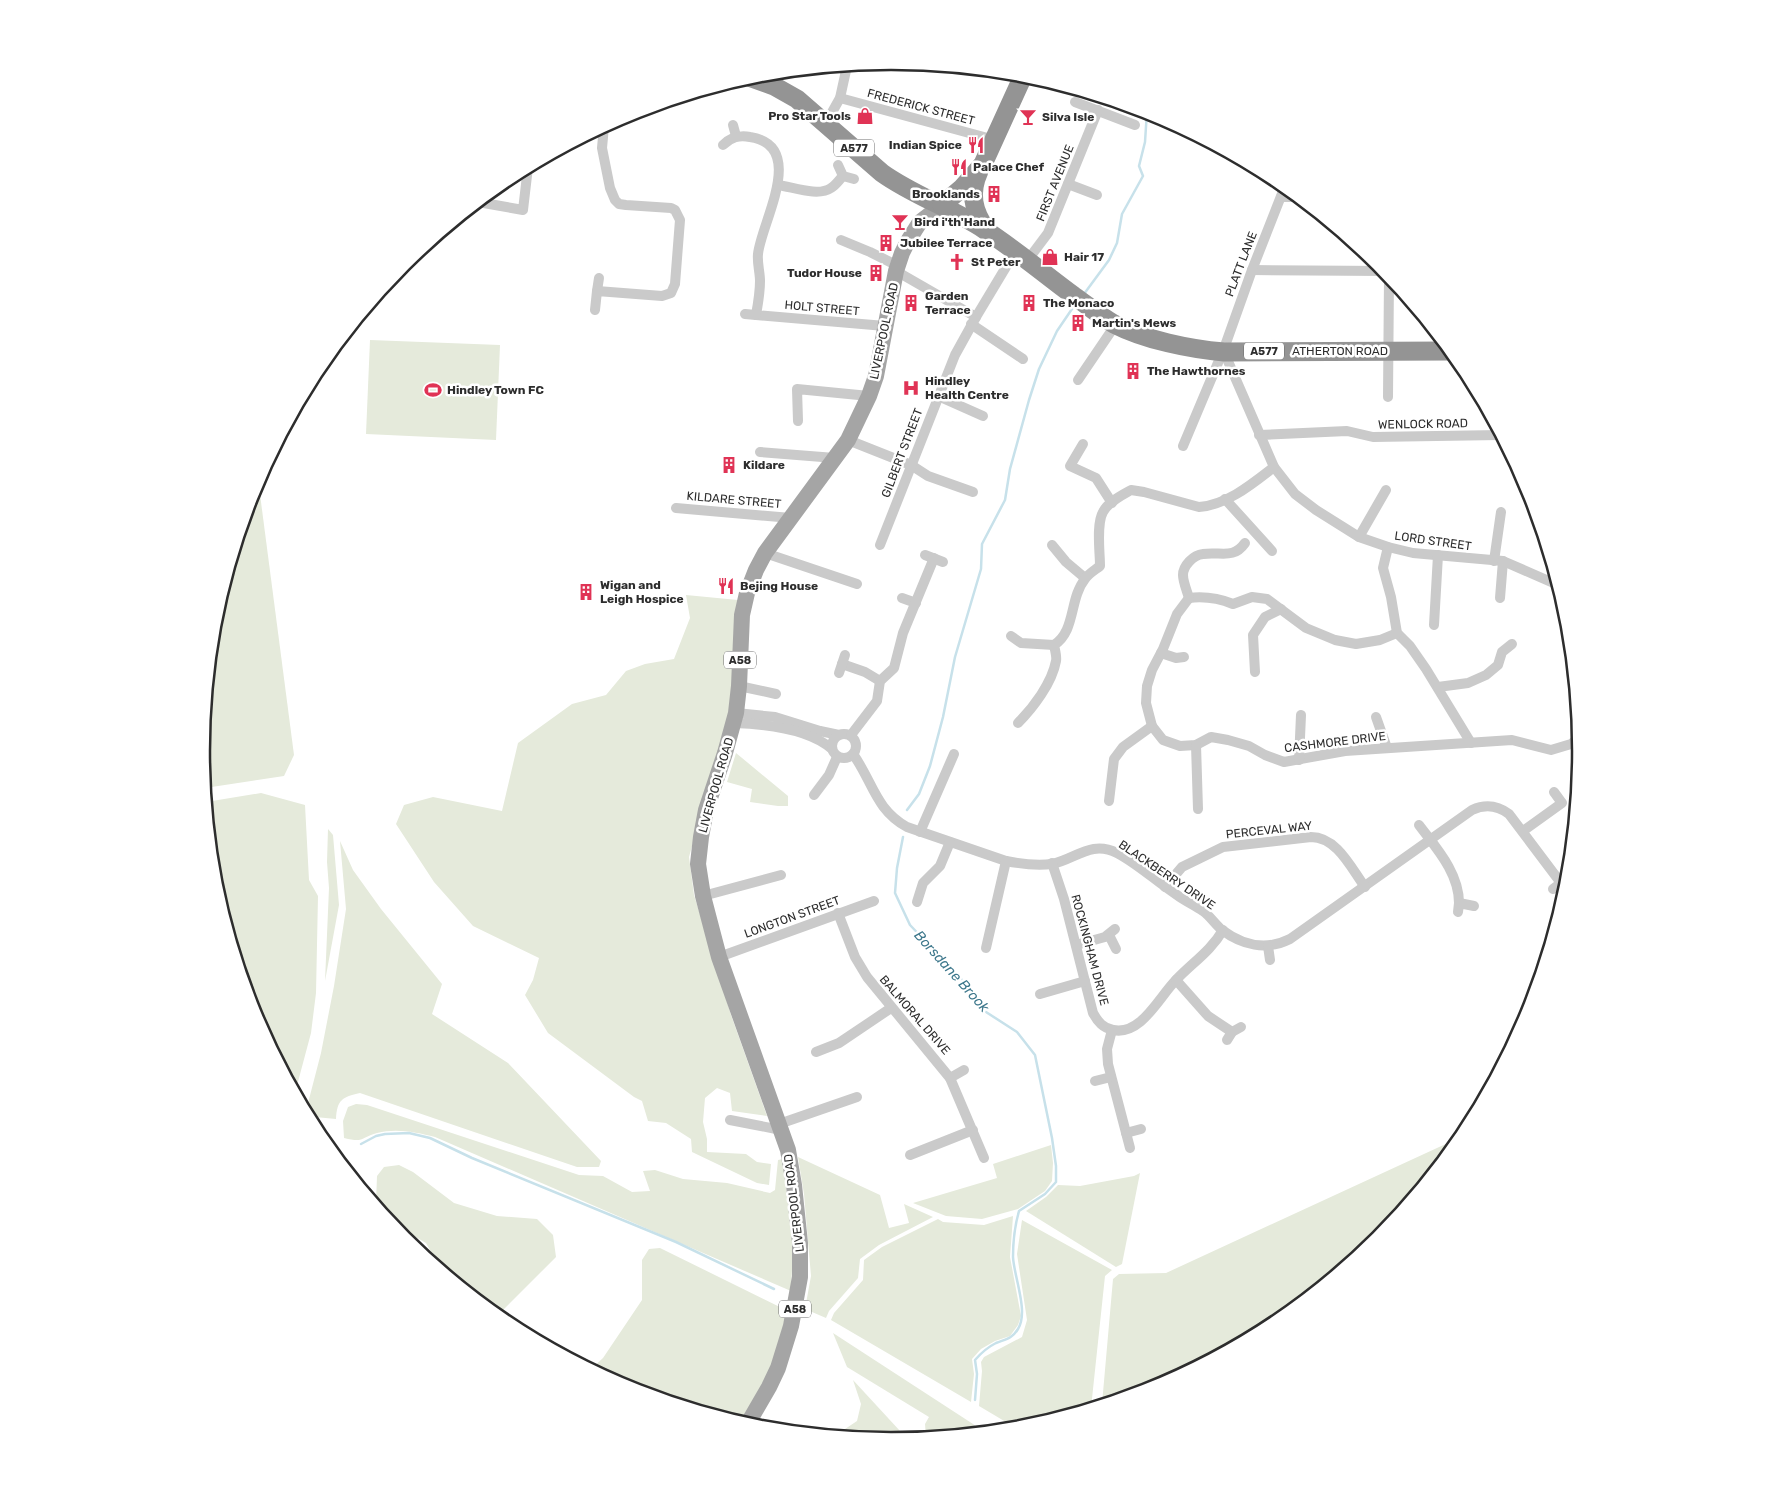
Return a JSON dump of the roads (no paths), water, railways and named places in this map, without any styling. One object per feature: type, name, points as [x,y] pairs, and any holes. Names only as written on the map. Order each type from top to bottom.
[{"type":"highway","name":"A577","points":[[763,82],[797,99],[826,122],[882,173],[911,191],[942,205]]},
{"type":"highway","name":"A58","points":[[942,205],[962,188],[983,164],[1020,82]]},
{"type":"highway","points":[[983,164],[975,180],[973,199],[976,213],[987,231]]},
{"type":"highway","name":"ATHERTON ROAD","points":[[942,205],[987,231],[1018,262],[1130,331],[1182,346],[1224,352],[1442,351]]},
{"type":"main road","name":"LIVERPOOL ROAD","points":[[751,1417],[778,1368],[791,1326],[800,1278],[800,1243],[788,1150],[719,957],[702,896],[698,864],[703,822],[735,718],[739,686],[742,615],[747,593],[765,553],[848,440],[869,396],[876,376],[897,268],[908,241],[920,222],[942,205]]},
{"type":"street","points":[[826,122],[840,98],[846,71]]},
{"type":"street","name":"FREDERICK STREET","points":[[840,98],[995,140]]},
{"type":"street","points":[[1075,102],[1135,125]]},
{"type":"street","name":"FIRST AVENUE","points":[[974,321],[1018,262],[1048,233],[1098,110]]},
{"type":"street","points":[[733,125],[736,136]]},
{"type":"street","points":[[597,290],[662,296],[671,293],[675,284],[680,220],[675,210],[671,208],[626,205],[620,204],[615,200],[610,188],[602,148],[603,134]]},
{"type":"street","points":[[723,145],[736,136],[752,137],[771,147],[778,160],[778,185],[758,255],[760,292],[756,315]]},
{"type":"street","points":[[838,165],[843,176]]},
{"type":"street","points":[[487,204],[523,210],[527,176]]},
{"type":"street","points":[[778,185],[817,192],[830,189],[843,176]]},
{"type":"street","points":[[843,176],[854,179]]},
{"type":"street","points":[[1068,184],[1097,194]]},
{"type":"street","name":"PLATT LANE","points":[[1183,446],[1224,352],[1252,270],[1282,194]]},
{"type":"street","points":[[1281,197],[1286,197]]},
{"type":"street","points":[[841,240],[870,252],[897,268],[1024,358]]},
{"type":"street","points":[[1252,270],[1375,271]]},
{"type":"street","points":[[595,310],[599,278]]},
{"type":"street","points":[[1388,397],[1389,286]]},
{"type":"street","name":"HOLT STREET","points":[[745,314],[885,326]]},
{"type":"street","name":"GILBERT STREET","points":[[880,546],[955,355],[974,321]]},
{"type":"street","points":[[1078,380],[1116,324]]},
{"type":"street","name":"LORD STREET","points":[[1224,352],[1274,467],[1295,494],[1340,527],[1359,537],[1388,547],[1413,553],[1498,561],[1551,582]]},
{"type":"street","points":[[798,421],[797,389],[869,396]]},
{"type":"street","points":[[938,396],[982,416]]},
{"type":"street","name":"WENLOCK ROAD","points":[[1259,435],[1347,431],[1373,437],[1494,435]]},
{"type":"street","points":[[848,440],[911,466],[928,476],[973,492]]},
{"type":"street","points":[[1084,444],[1070,466],[1096,478],[1112,503]]},
{"type":"street","points":[[760,452],[835,458]]},
{"type":"street","points":[[1011,636],[1021,643],[1054,645],[1062,640],[1068,630],[1078,591],[1085,578],[1100,566],[1099,526],[1103,512],[1112,503],[1131,490],[1198,507],[1208,506],[1245,489],[1274,467]]},
{"type":"street","points":[[1359,537],[1386,490]]},
{"type":"street","points":[[1225,499],[1272,551]]},
{"type":"street","name":"KILDARE STREET","points":[[676,508],[791,518]]},
{"type":"street","points":[[1500,598],[1498,561],[1501,512]]},
{"type":"street","points":[[1189,598],[1183,575],[1188,562],[1202,554],[1222,555],[1240,550],[1245,543]]},
{"type":"street","points":[[1052,544],[1066,562],[1085,578]]},
{"type":"street","points":[[1388,547],[1383,568],[1398,634],[1410,646],[1438,686],[1471,743]]},
{"type":"street","points":[[765,553],[857,584]]},
{"type":"street","points":[[1434,626],[1438,555]]},
{"type":"street","points":[[851,735],[877,702],[880,680],[894,668],[903,633],[934,558]]},
{"type":"street","points":[[1109,801],[1114,759],[1123,747],[1152,726],[1146,703],[1147,686],[1152,670],[1177,614],[1189,598],[1203,596],[1233,604],[1252,597],[1267,599],[1306,628],[1335,640],[1356,644],[1380,640],[1398,634]]},
{"type":"street","points":[[902,598],[916,603]]},
{"type":"street","points":[[1255,672],[1253,635],[1265,616],[1281,609]]},
{"type":"street","points":[[1438,686],[1468,683],[1486,675],[1498,665],[1502,652],[1512,644]]},
{"type":"street","points":[[1018,724],[1038,699],[1050,677],[1056,660],[1054,645]]},
{"type":"street","points":[[1161,653],[1176,658],[1184,657]]},
{"type":"street","points":[[842,664],[865,672],[880,680]]},
{"type":"street","points":[[739,686],[776,694]]},
{"type":"street","points":[[1299,760],[1301,715]]},
{"type":"street","points":[[775,717],[820,731],[851,735],[856,742],[855,750],[853,754],[844,758],[820,740],[735,718],[775,717]]},
{"type":"street","points":[[1376,717],[1387,748]]},
{"type":"street","name":"CASHMORE DRIVE","points":[[1152,726],[1163,740],[1180,746],[1196,744],[1211,738],[1228,740],[1249,746],[1265,755],[1284,762],[1345,751],[1387,748],[1512,740],[1551,750],[1572,743]]},
{"type":"street","points":[[814,795],[829,775],[835,753],[832,742],[838,734]]},
{"type":"street","points":[[1196,744],[1198,809]]},
{"type":"street","name":"BLACKBERRY DRIVE","points":[[853,754],[883,808],[897,821],[920,832],[1006,861],[1031,865],[1052,863],[1092,849],[1103,848],[1123,857],[1201,910],[1223,930],[1249,944],[1268,946]]},
{"type":"street","points":[[920,832],[954,754]]},
{"type":"street","points":[[1523,831],[1565,801],[1554,792]]},
{"type":"street","points":[[1270,960],[1268,946],[1290,939],[1472,810],[1484,806],[1498,807],[1505,810],[1523,831],[1559,884]]},
{"type":"street","points":[[1419,825],[1452,873],[1458,887],[1458,908],[1474,906]]},
{"type":"street","name":"PERCEVAL WAY","points":[[1165,887],[1182,867],[1223,847],[1311,837],[1330,837],[1335,847],[1365,887]]},
{"type":"street","points":[[917,902],[923,883],[940,866],[950,842]]},
{"type":"street","points":[[986,948],[1006,861]]},
{"type":"street","name":"ROCKINGHAM DRIVE","points":[[1052,863],[1064,899],[1096,1018],[1103,1026],[1112,1030]]},
{"type":"street","points":[[702,896],[781,875]]},
{"type":"street","name":"LONGTON STREET","points":[[719,957],[874,900]]},
{"type":"street","name":"BALMORAL DRIVE","points":[[838,913],[860,967],[874,988],[935,1057],[950,1078],[984,1158]]},
{"type":"street","points":[[1130,1148],[1111,1077],[1107,1054],[1112,1030],[1123,1031],[1137,1025],[1176,980],[1212,946],[1223,930]]},
{"type":"street","points":[[1076,945],[1112,932],[1116,949]]},
{"type":"street","points":[[1176,980],[1208,1016],[1233,1033]]},
{"type":"street","points":[[1040,994],[1085,981]]},
{"type":"street","points":[[816,1052],[839,1043],[891,1008]]},
{"type":"street","points":[[950,1078],[964,1070]]},
{"type":"street","points":[[1096,1081],[1111,1077]]},
{"type":"street","points":[[730,1120],[780,1127],[857,1097]]},
{"type":"street","points":[[1126,1133],[1140,1129]]},
{"type":"street","points":[[910,1155],[973,1130]]},
{"type":"waterway","points":[[1084,294],[1109,260],[1117,243],[1122,214],[1143,176],[1139,166],[1145,142],[1146,120]]},
{"type":"waterway","points":[[907,810],[919,794],[930,766],[943,717],[955,657],[981,569],[982,544],[1005,500],[1010,469],[1039,369],[1057,331],[1074,306]]},
{"type":"waterway","name":"Borsdane Brook","points":[[903,837],[897,868],[895,893],[910,925],[963,981],[986,1012],[1017,1032],[1035,1055],[1056,1166],[1056,1182],[1045,1194],[1019,1211],[1014,1234],[1013,1257],[1022,1304],[1021,1322],[1013,1335],[990,1346],[975,1360],[977,1374],[975,1400]]},
{"type":"waterway","points":[[361,1144],[376,1136],[385,1134],[409,1133],[430,1138],[472,1158],[676,1242],[774,1289]]},
{"type":"place","name":"Pro Star Tools","points":[[865,116]]},
{"type":"place","name":"Silva Isle","points":[[1028,117]]},
{"type":"place","name":"Indian Spice","points":[[976,145]]},
{"type":"place","name":"Palace Chef","points":[[959,167]]},
{"type":"place","name":"Brooklands","points":[[994,194]]},
{"type":"place","name":"Bird i'th'Hand","points":[[900,222]]},
{"type":"place","name":"Jubilee Terrace","points":[[886,243]]},
{"type":"place","name":"Hair 17","points":[[1050,257]]},
{"type":"place","name":"St Peter","points":[[957,262]]},
{"type":"place","name":"Tudor House","points":[[876,273]]},
{"type":"place","name":"Garden Terrace","points":[[911,303]]},
{"type":"place","name":"The Monaco","points":[[1029,303]]},
{"type":"place","name":"Martin's Mews","points":[[1078,323]]},
{"type":"place","name":"The Hawthornes","points":[[1133,371]]},
{"type":"place","name":"Hindley Health Centre","points":[[911,388]]},
{"type":"place","name":"Hindley Town FC","points":[[433,390]]},
{"type":"place","name":"Kildare","points":[[729,465]]},
{"type":"place","name":"Bejing House","points":[[726,586]]},
{"type":"place","name":"Wigan and Leigh Hospice","points":[[586,592]]}]
